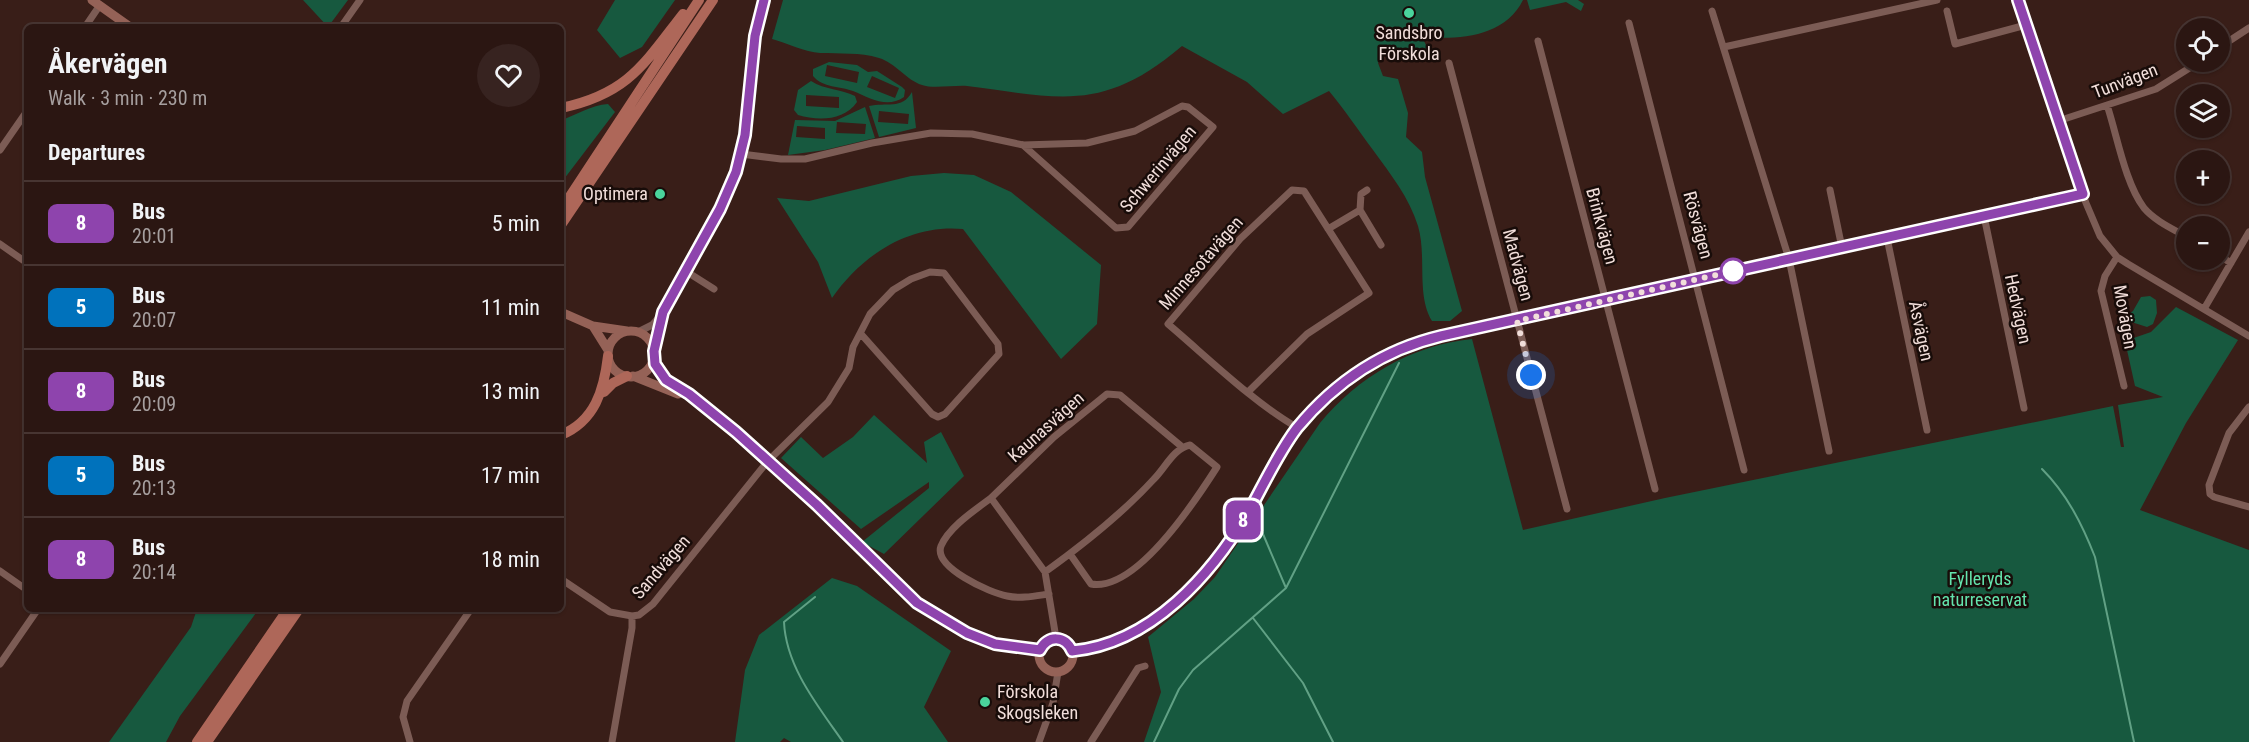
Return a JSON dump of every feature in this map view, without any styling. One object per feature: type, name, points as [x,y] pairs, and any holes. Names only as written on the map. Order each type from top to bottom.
[{"type":"main road","points":[[564,107],[605,94],[635,74],[695,0]]},
{"type":"main road","points":[[564,205],[699,0]]},
{"type":"main road","points":[[564,221],[713,0]]},
{"type":"main road","points":[[601,395],[608,353]]},
{"type":"main road","points":[[564,433],[589,415],[601,395],[614,383],[630,376]]},
{"type":"main road","points":[[197,742],[286,612]]},
{"type":"main road","points":[[207,742],[297,612]]},
{"type":"street","points":[[343,24],[360,0]]},
{"type":"street","points":[[608,353],[616,337],[652,325],[663,312],[684,270],[720,209],[741,154],[755,36],[764,0]]},
{"type":"street","points":[[1724,47],[1936,0]]},
{"type":"street","points":[[2018,0],[2083,194],[2100,236],[2117,257],[2249,336]]},
{"type":"street","points":[[86,24],[96,3],[126,24]]},
{"type":"street","points":[[1712,11],[1789,258],[1829,451]]},
{"type":"street","points":[[1947,11],[1955,44],[2026,25]]},
{"type":"street","name":"Rösvägen","points":[[1629,23],[1744,470]]},
{"type":"street","points":[[2230,40],[2249,28]]},
{"type":"street","name":"Brinkvägen","points":[[1538,41],[1655,489]]},
{"type":"street","name":"Madvägen","points":[[1449,63],[1567,509]]},
{"type":"street","name":"Tunvägen","points":[[2058,121],[2156,89],[2183,72]]},
{"type":"street","points":[[2108,105],[2134,190],[2145,208],[2161,222],[2176,231]]},
{"type":"street","name":"Schwerinvägen","points":[[741,154],[781,159],[805,159],[872,142],[931,133],[972,134],[1023,145],[1069,145],[1116,137],[1147,127],[1182,106],[1188,107],[1213,127],[1128,227],[1122,229],[1116,228],[1023,145]]},
{"type":"street","points":[[0,150],[24,115]]},
{"type":"street","name":"Minnesotavägen","points":[[1249,391],[1307,334],[1369,293],[1304,190],[1292,190],[1240,239],[1167,324],[1249,391],[1298,428]]},
{"type":"street","points":[[1367,190],[1361,194],[1360,210],[1381,245]]},
{"type":"street","points":[[1830,190],[1842,248]]},
{"type":"street","points":[[1072,651],[1107,643],[1126,635],[1149,622],[1190,590],[1224,550],[1298,428],[1351,375],[1376,359],[1428,339],[2083,194]]},
{"type":"street","points":[[1328,229],[1360,210]]},
{"type":"street","name":"Hedvägen","points":[[1984,216],[2024,408]]},
{"type":"street","points":[[2204,309],[2249,232]]},
{"type":"street","name":"Åsvägen","points":[[1887,238],[1927,430]]},
{"type":"street","points":[[0,244],[24,260]]},
{"type":"street","name":"Movägen","points":[[2117,257],[2104,276],[2101,291],[2124,386]]},
{"type":"street","points":[[684,270],[714,289]]},
{"type":"street","points":[[930,272],[944,273],[998,344],[999,354],[945,414],[938,417],[932,414],[861,334],[870,314],[894,290],[911,279],[930,272]]},
{"type":"street","points":[[630,376],[646,371],[654,354],[663,312]]},
{"type":"street","points":[[564,313],[593,326],[634,331],[650,341],[666,380],[736,432],[817,505],[917,603],[945,622],[995,644],[1040,650]]},
{"type":"street","points":[[593,326],[615,369],[694,400]]},
{"type":"street","name":"Sandvägen","points":[[612,742],[632,628],[632,616],[639,615],[653,604],[767,462],[828,402],[849,368],[853,347],[861,334]]},
{"type":"street","name":"Kaunasvägen","points":[[1048,594],[1020,598],[1000,594],[944,564],[940,555],[941,547],[948,537],[1054,437],[1107,394],[1120,395],[1181,446],[1190,445],[1217,467],[1181,521],[1150,554],[1124,574],[1099,585],[1091,584],[1070,554]]},
{"type":"street","points":[[2249,407],[2229,433],[2209,485],[2210,494],[2214,497],[2249,507]]},
{"type":"street","points":[[1045,572],[1107,526],[1131,504],[1181,446]]},
{"type":"street","points":[[991,498],[1045,572],[1056,639]]},
{"type":"street","points":[[0,571],[24,588]]},
{"type":"street","points":[[564,581],[610,612],[632,616]]},
{"type":"street","points":[[0,664],[36,612]]},
{"type":"street","points":[[410,742],[403,717],[407,700],[469,612]]},
{"type":"street","points":[[1056,639],[1064,641],[1072,651],[1070,665],[1058,672],[1048,670],[1042,664],[1040,650],[1046,642],[1056,639]]},
{"type":"street","points":[[1091,742],[1138,668],[1145,666]]},
{"type":"street","points":[[1039,742],[1053,703],[1058,672]]},
{"type":"green space","points":[[303,0],[348,0],[330,24],[325,24]]},
{"type":"green space","points":[[615,0],[675,0],[642,47],[620,58],[597,30]]},
{"type":"green space","points":[[783,0],[1523,0],[1505,22],[1493,29],[1480,34],[1451,38],[1422,37],[1429,51],[1407,58],[1385,52],[1378,63],[1383,76],[1398,79],[1408,113],[1406,137],[1422,152],[1425,177],[1462,311],[1450,321],[1432,321],[1424,299],[1421,238],[1414,215],[1393,177],[1329,91],[1283,114],[1247,82],[1182,46],[1154,67],[1128,82],[1104,91],[1080,96],[1029,94],[967,86],[926,86],[916,83],[879,58],[857,54],[814,52],[772,39]]},
{"type":"green space","points":[[1527,0],[1578,0],[1584,4],[1581,11],[1566,2],[1530,10]]},
{"type":"green space","points":[[829,62],[857,65],[868,72],[877,71],[902,87],[905,90],[904,97],[891,102],[878,101],[853,91],[822,83],[813,76],[813,69]],"holes":[[[827,65],[859,72],[857,83],[825,76]],[[872,76],[899,88],[895,98],[867,87]]]},
{"type":"green space","points":[[811,81],[855,96],[857,102],[852,108],[838,116],[822,119],[806,117],[798,115],[794,110],[798,90]],"holes":[[[806,95],[839,97],[839,108],[806,106]]]},
{"type":"green space","points":[[912,92],[916,128],[879,137],[869,106],[898,103],[908,98]],"holes":[[[879,111],[909,114],[908,124],[878,122]]]},
{"type":"green space","points":[[608,104],[615,112],[564,179],[564,119]]},
{"type":"green space","points":[[865,107],[875,138],[825,150],[788,155],[795,120],[835,121]],"holes":[[[837,122],[866,124],[865,134],[836,133]],[[797,126],[825,128],[825,139],[796,137]]]},
{"type":"green space","points":[[944,173],[974,175],[1011,192],[1101,265],[1097,324],[1061,359],[963,229],[924,232],[906,237],[888,246],[858,268],[832,298],[818,262],[777,198],[809,201],[911,176]]},
{"type":"green space","points":[[2150,296],[2156,300],[2157,313],[2153,324],[2147,327],[2122,319],[2133,311],[2141,297]]},
{"type":"green space","name":"Fylleryds naturreservat","points":[[2176,307],[2238,340],[2186,423],[2140,510],[2249,550],[2249,742],[1144,742],[1161,692],[1148,637],[1194,599],[1215,577],[1320,423],[1335,406],[1369,378],[1408,356],[1450,342],[1472,339],[1523,530],[1665,498],[2113,406],[2121,447],[2124,447],[2118,405],[2163,397],[2135,386],[2125,341],[2151,332]]},
{"type":"green space","points":[[874,415],[927,463],[924,442],[941,432],[964,476],[884,554],[862,542],[929,488],[929,482],[861,529],[781,458],[801,437],[823,458],[853,437]]},
{"type":"green space","points":[[832,578],[857,586],[951,651],[924,707],[948,742],[791,742],[784,738],[780,742],[735,742],[745,670],[759,635]]},
{"type":"green space","points":[[196,612],[257,612],[180,716],[166,742],[109,742],[191,627]]},
{"type":"waterway","points":[[1154,742],[1179,689],[1193,670],[1286,588],[1399,363]]},
{"type":"waterway","points":[[2042,469],[2073,510],[2095,557],[2134,742]]},
{"type":"waterway","points":[[1260,527],[1286,588]]},
{"type":"waterway","points":[[815,597],[784,622],[786,639],[805,685],[843,742]]},
{"type":"waterway","points":[[1253,618],[1303,683],[1333,742]]},
{"type":"bus line","name":"8","points":[[764,0],[755,36],[745,135],[736,172],[720,209],[671,294],[663,312],[653,358],[661,375],[670,384],[689,394],[736,432],[817,505],[917,603],[945,622],[967,633],[995,644],[1033,651],[1040,650],[1051,639],[1064,641],[1072,651],[1107,643],[1149,622],[1190,590],[1224,550],[1298,428],[1351,375],[1376,359],[1428,339],[2083,194],[2018,0]]},
{"type":"place","name":"Sandsbro Förskola","points":[[1409,13]]},
{"type":"place","name":"Optimera","points":[[660,194]]},
{"type":"place","name":"Förskola Skogsleken","points":[[985,702]]},
{"type":"route","points":[[1531,375],[1517,321],[1733,271]]}]
